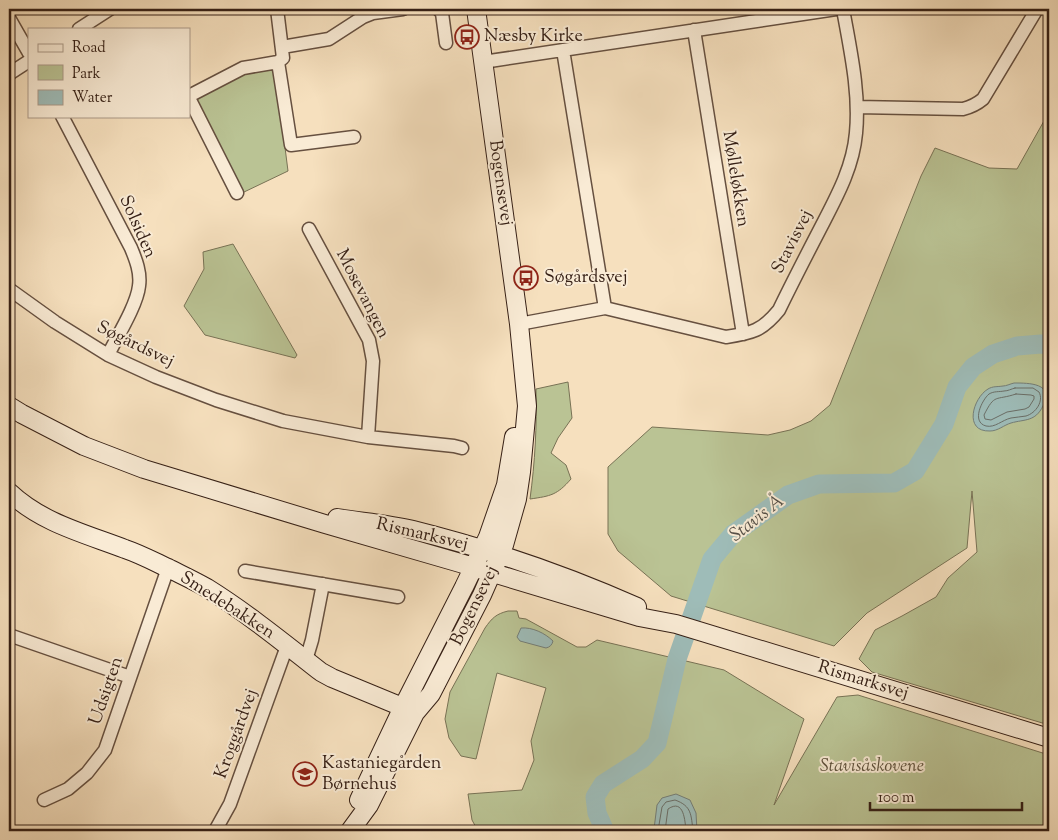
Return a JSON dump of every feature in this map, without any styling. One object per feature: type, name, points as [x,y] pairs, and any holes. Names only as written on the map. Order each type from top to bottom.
[{"type":"main road","name":"Bogensevej","points":[[350,831],[374,796],[409,710],[464,586],[488,560],[517,499],[527,406],[520,324],[476,9]]},
{"type":"main road","name":"Bogensevej","points":[[345,831],[350,818],[409,710],[431,694],[444,680],[491,598],[488,560],[482,525],[516,424],[522,357]]},
{"type":"main road","name":"Rismarksvej","points":[[9,406],[84,446],[136,466],[207,489],[325,524],[488,560]]},
{"type":"main road","name":"Smedebakken","points":[[9,492],[51,521],[126,549],[206,588],[240,610],[321,672],[409,710]]},
{"type":"main road","name":"Rismarksvej","points":[[274,508],[411,529],[639,617],[676,624],[1049,738]]},
{"type":"main road","points":[[325,524],[362,540],[454,570],[464,586]]},
{"type":"main road","points":[[409,710],[429,678],[488,560],[550,562],[586,578],[676,624]]},
{"type":"street","points":[[80,28],[110,9]]},
{"type":"street","points":[[190,96],[244,68],[278,62],[283,58],[277,9]]},
{"type":"street","points":[[282,47],[329,39],[373,11],[403,9]]},
{"type":"street","points":[[438,9],[442,13],[446,43]]},
{"type":"street","points":[[483,62],[836,9]]},
{"type":"street","name":"Stavisvej","points":[[520,324],[605,308],[726,336],[758,329],[769,322],[779,310],[842,184],[851,161],[856,133],[857,107],[843,9]]},
{"type":"street","points":[[857,107],[970,108],[983,99],[1037,9]]},
{"type":"street","points":[[9,18],[28,51]]},
{"type":"street","name":"Mølleløkken","points":[[694,30],[742,334]]},
{"type":"street","points":[[563,50],[605,308]]},
{"type":"street","points":[[9,74],[28,62]]},
{"type":"street","points":[[278,62],[290,145],[354,137]]},
{"type":"street","points":[[190,99],[237,193]]},
{"type":"street","name":"Solsiden","points":[[63,118],[138,265],[140,286],[136,300],[108,355]]},
{"type":"street","name":"Mosevangen","points":[[309,229],[369,340],[373,361],[368,437]]},
{"type":"street","name":"Søgårdsvej","points":[[9,289],[55,322],[108,355],[156,377],[216,400],[283,421],[368,437],[462,448]]},
{"type":"street","name":"Udsigten","points":[[44,800],[68,789],[87,773],[105,750],[168,568]]},
{"type":"street","points":[[245,571],[398,597]]},
{"type":"street","points":[[306,660],[323,584]]},
{"type":"street","points":[[9,635],[130,677]]},
{"type":"street","name":"Kroggårdvej","points":[[215,831],[230,804],[287,646]]},
{"type":"green space","points":[[275,69],[288,171],[242,193],[195,105],[198,96],[245,72]]},
{"type":"green space","points":[[1049,112],[1049,725],[872,672],[859,659],[875,630],[936,597],[948,578],[977,552],[972,491],[967,548],[867,613],[834,646],[671,596],[618,551],[608,534],[608,467],[652,427],[768,435],[790,430],[811,421],[830,405],[921,176],[935,148],[989,168],[1017,169]]},
{"type":"green space","points":[[233,244],[297,355],[295,358],[205,335],[184,306],[204,269],[203,252]]},
{"type":"green space","points":[[568,382],[572,418],[558,438],[551,453],[566,465],[571,479],[553,494],[530,499],[535,444],[536,389]]},
{"type":"green space","name":"Stavisåskovene","points":[[508,611],[517,611],[519,618],[526,619],[577,647],[586,647],[597,640],[724,670],[804,719],[774,805],[837,697],[858,695],[1049,755],[1049,831],[478,831],[472,820],[468,794],[522,790],[534,760],[531,741],[546,688],[497,673],[476,759],[461,756],[449,738],[445,719],[450,692],[485,628],[495,617]]},
{"type":"water","points":[[1014,383],[1033,384],[1039,386],[1046,393],[1043,406],[1037,415],[993,431],[982,430],[976,426],[973,414],[978,400],[983,393],[992,387]]},
{"type":"water","points":[[521,628],[530,628],[542,633],[553,641],[552,644],[546,648],[520,641],[517,637]]},
{"type":"water","points":[[676,794],[690,800],[696,813],[697,831],[652,831],[654,829],[657,805],[662,798]]},
{"type":"waterway","name":"Stavis Å","points":[[605,831],[597,813],[595,797],[603,784],[642,759],[657,743],[677,659],[712,559],[733,534],[788,495],[819,484],[894,483],[915,471],[944,424],[957,387],[973,367],[993,354],[1017,346],[1049,345]]},
{"type":"place","name":"Næsby Kirke","points":[[467,37]]},
{"type":"place","name":"Søgårdsvej","points":[[526,278]]},
{"type":"place","name":"Kastaniegården Børnehus","points":[[305,774]]}]
